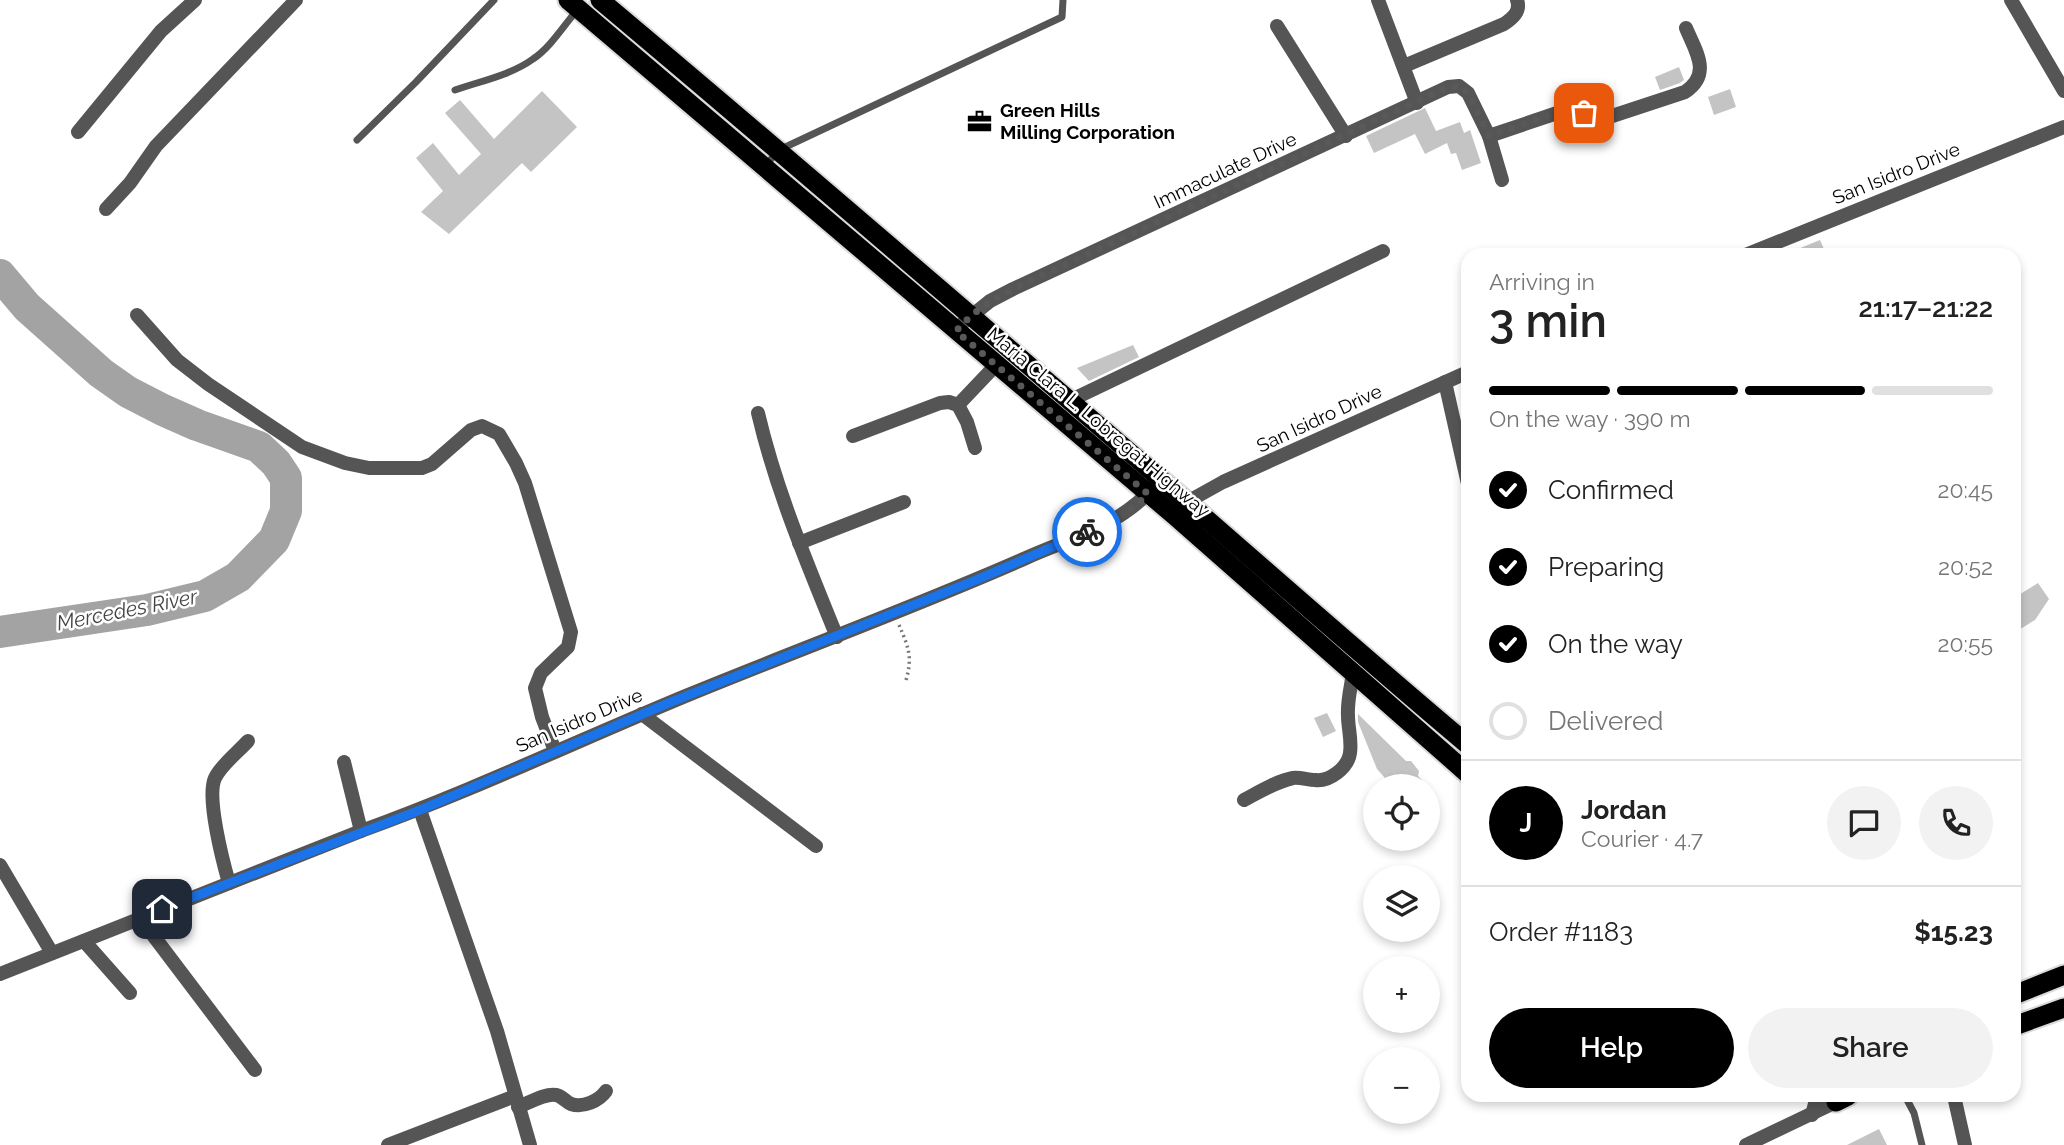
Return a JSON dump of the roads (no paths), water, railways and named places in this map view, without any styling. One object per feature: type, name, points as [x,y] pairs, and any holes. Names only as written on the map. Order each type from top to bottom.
[{"type":"highway","name":"Maria Clara L. Lobregat Highway","points":[[600,0],[779,150],[1069,401],[1154,486]]},
{"type":"highway","name":"Maria Clara L. Lobregat Highway","points":[[573,4],[996,365],[1154,486],[1461,739]]},
{"type":"highway","points":[[892,277],[907,261]]},
{"type":"highway","name":"Maria Clara L. Lobregat Highway","points":[[1181,509],[1353,673],[1461,768]]},
{"type":"highway","points":[[2021,992],[2064,975]]},
{"type":"highway","points":[[2021,1023],[2064,1008]]},
{"type":"street","points":[[78,132],[161,32],[195,0]]},
{"type":"street","points":[[106,209],[130,183],[156,146],[296,0]]},
{"type":"street","points":[[1378,0],[1417,103]]},
{"type":"street","points":[[1404,66],[1504,24],[1517,12],[1517,0]]},
{"type":"street","points":[[2011,0],[2064,91]]},
{"type":"street","points":[[1277,26],[1346,136]]},
{"type":"street","points":[[1502,180],[1489,136],[1572,108],[1580,110],[1590,118],[1600,120],[1685,92],[1693,86],[1701,70],[1686,28]]},
{"type":"street","name":"Immaculate Drive","points":[[956,331],[969,316],[1013,289],[1448,87],[1459,86],[1468,93],[1489,136]]},
{"type":"street","name":"San Isidro Drive","points":[[1763,248],[2064,127]]},
{"type":"street","points":[[1069,401],[1383,251]]},
{"type":"street","points":[[137,315],[177,360],[208,384],[302,447],[345,463],[369,468],[422,468],[432,464],[471,430],[482,426],[499,434],[525,483],[571,632],[568,646],[541,673],[535,688],[542,717],[555,751]]},
{"type":"street","points":[[958,405],[996,365]]},
{"type":"street","name":"San Isidro Drive","points":[[1181,509],[1223,482],[1461,375]]},
{"type":"street","points":[[1445,382],[1461,453]]},
{"type":"street","points":[[853,436],[948,402],[958,405],[967,422],[975,448]]},
{"type":"street","points":[[758,413],[764,440],[799,543],[837,637]]},
{"type":"street","name":"San Isidro Drive","points":[[0,974],[420,810],[642,714],[837,637],[1099,528],[1126,514],[1154,486]]},
{"type":"street","points":[[799,543],[904,502]]},
{"type":"street","points":[[1244,800],[1294,778],[1318,781],[1334,775],[1343,767],[1351,751],[1348,699],[1353,673]]},
{"type":"street","points":[[642,714],[817,846]]},
{"type":"street","points":[[229,883],[220,849],[212,787],[216,776],[248,741]]},
{"type":"street","points":[[344,762],[361,831]]},
{"type":"street","points":[[420,810],[497,1031],[530,1145]]},
{"type":"street","points":[[0,865],[52,953]]},
{"type":"street","points":[[140,918],[255,1070]]},
{"type":"street","points":[[84,941],[130,993]]},
{"type":"street","points":[[388,1145],[517,1101],[556,1095],[571,1104],[591,1102],[606,1091]]},
{"type":"street","points":[[1812,1115],[1815,1102]]},
{"type":"street","points":[[1746,1145],[1812,1115],[1833,1102]]},
{"type":"street","points":[[1955,1102],[1965,1145]]},
{"type":"lane","points":[[357,140],[494,0]]},
{"type":"lane","points":[[765,167],[779,150],[1062,17],[1063,0]]},
{"type":"lane","points":[[455,90],[513,70],[534,58],[548,45],[573,4]]},
{"type":"lane","points":[[1908,1102],[1914,1113],[1922,1145]]},
{"type":"waterway","name":"Mercedes River","points":[[0,275],[27,307],[101,373],[128,392],[163,410],[259,447],[276,463],[286,478],[286,511],[274,540],[238,577],[205,596],[147,610],[0,632]]},
{"type":"place","name":"Green Hills Milling Corporation","points":[[980,121]]}]
